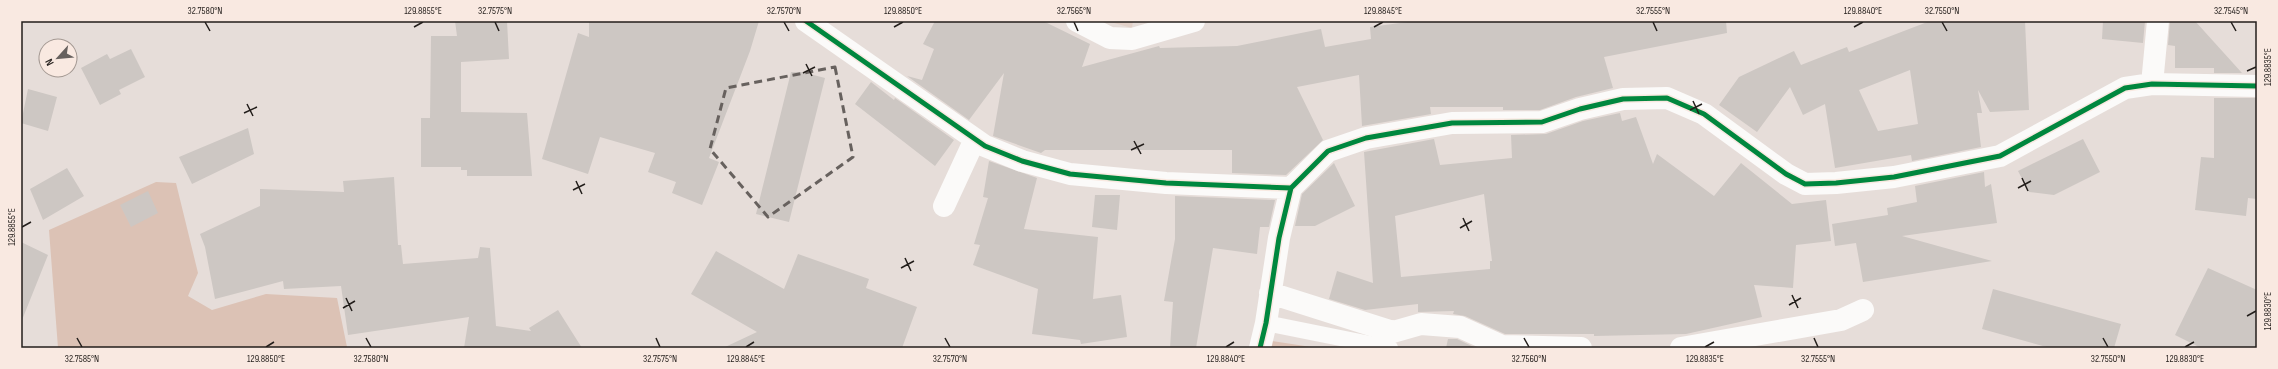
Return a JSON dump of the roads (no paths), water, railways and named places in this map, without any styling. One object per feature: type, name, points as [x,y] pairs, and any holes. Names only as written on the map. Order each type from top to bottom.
[{"type":"street","points":[[806,21],[985,146],[1022,161],[1070,174],[1166,183],[1292,188]]},
{"type":"street","points":[[1077,21],[1110,38],[1132,39],[1194,21]]},
{"type":"street","points":[[2152,84],[2158,21]]},
{"type":"street","points":[[1260,348],[1266,323],[1279,238],[1292,188],[1328,151],[1366,138],[1452,123],[1542,122],[1594,105],[1623,99],[1667,98],[1704,114],[1786,174],[1805,184],[1836,183],[1894,177],[1957,166],[2000,156],[2125,88],[2152,84],[2257,86]]},
{"type":"street","points":[[944,206],[975,139]]},
{"type":"street","points":[[1270,293],[1393,332],[1421,324],[1460,327],[1502,346],[1581,348]]},
{"type":"street","points":[[1681,348],[1841,320],[1863,310]]},
{"type":"lane","points":[[1266,323],[1390,348]]}]
